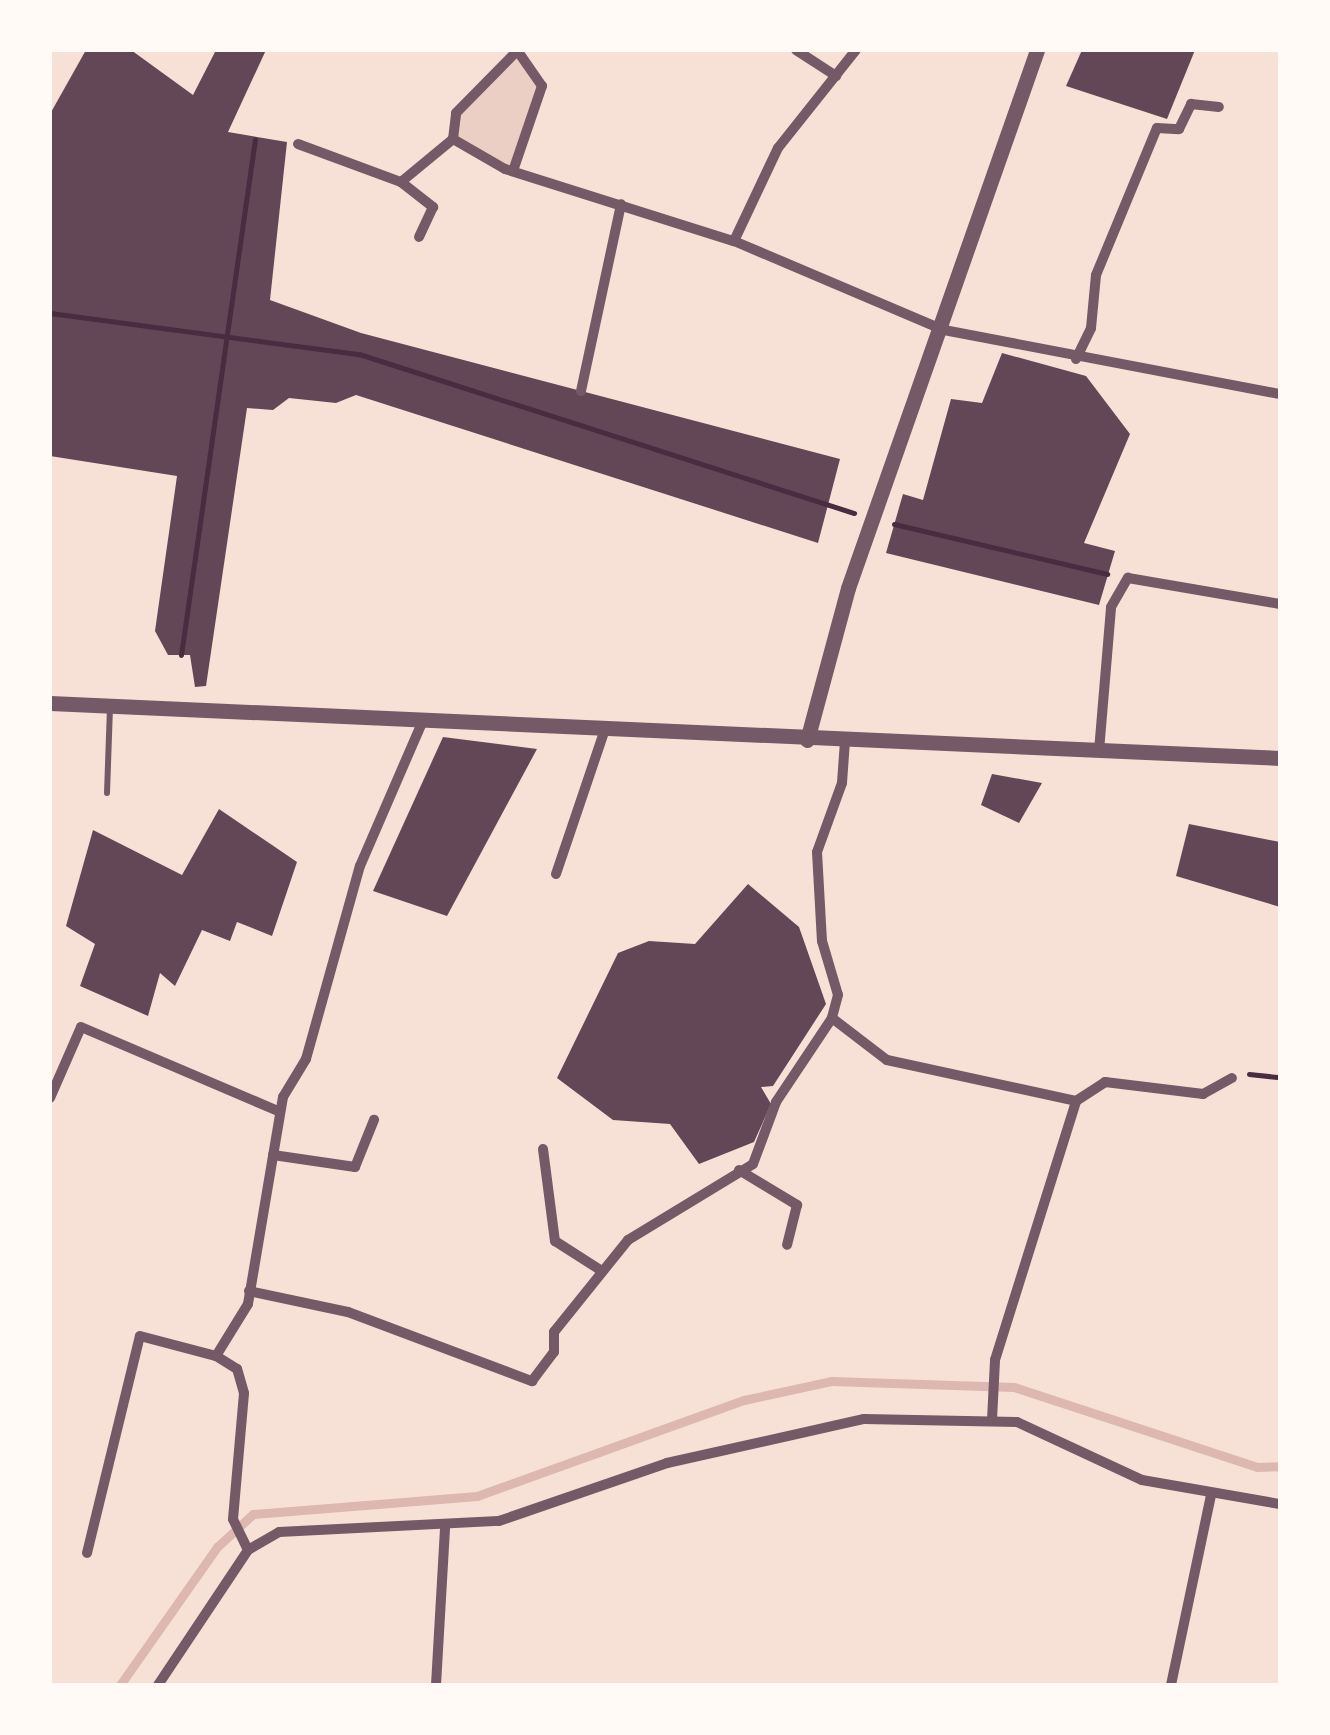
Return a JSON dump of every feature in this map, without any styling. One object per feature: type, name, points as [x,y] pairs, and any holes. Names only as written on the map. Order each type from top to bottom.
[{"type":"street","points":[[796,50],[836,76]]},
{"type":"street","points":[[734,241],[778,148],[856,50]]},
{"type":"street","points":[[807,740],[874,519],[944,330],[1037,50]]},
{"type":"street","points":[[400,182],[454,139],[456,113],[519,51],[542,86],[513,171]]},
{"type":"street","points":[[1076,358],[1092,328],[1096,274],[1157,128],[1179,129],[1191,104],[1219,107]]},
{"type":"street","points":[[454,139],[513,171],[734,241],[944,330],[1280,394]]},
{"type":"street","points":[[298,144],[400,182],[433,207],[418,238]]},
{"type":"street","points":[[581,391],[620,204]]},
{"type":"street","points":[[1100,751],[1111,607],[1132,579],[1280,604]]},
{"type":"street","points":[[50,703],[421,725],[1280,758]]},
{"type":"street","points":[[216,1356],[250,1291],[280,1112],[306,1059],[360,866],[421,725]]},
{"type":"street","points":[[556,874],[604,732]]},
{"type":"street","points":[[250,1291],[348,1312],[532,1382],[554,1352],[554,1332],[628,1240],[753,1164],[776,1102],[832,1018],[838,995],[822,941],[817,852],[845,741]]},
{"type":"street","points":[[832,1018],[887,1060],[1076,1100]]},
{"type":"street","points":[[50,1098],[81,1027],[280,1112]]},
{"type":"street","points":[[992,1418],[994,1360],[1076,1100],[1105,1082],[1203,1094],[1232,1078]]},
{"type":"street","points":[[274,1155],[354,1167],[374,1120]]},
{"type":"street","points":[[543,1149],[555,1241],[602,1271]]},
{"type":"street","points":[[739,1170],[797,1205],[788,1245]]},
{"type":"street","points":[[86,1553],[140,1336],[216,1356],[236,1370],[244,1392],[234,1526],[248,1550]]},
{"type":"street","points":[[158,1685],[248,1550],[279,1532],[445,1528],[500,1521],[666,1463],[864,1420],[992,1418],[1017,1422],[1142,1480],[1211,1496],[1280,1504]]},
{"type":"street","points":[[1171,1685],[1211,1496]]},
{"type":"street","points":[[436,1685],[445,1528]]},
{"type":"lane","points":[[107,793],[110,705]]},
{"type":"path","points":[[180,655],[255,138]]},
{"type":"path","points":[[50,313],[359,354],[874,519],[1132,579]]},
{"type":"path","points":[[1232,1078],[1280,1077]]},
{"type":"shaded area","points":[[519,53],[542,86],[513,171],[453,139],[456,113]]},
{"type":"building","points":[[86,50],[131,50],[193,95],[216,50],[266,50],[228,132],[287,142],[270,300],[361,333],[840,459],[818,543],[356,395],[336,403],[289,398],[273,410],[247,408],[206,686],[195,687],[190,655],[168,655],[155,631],[177,476],[50,456],[50,114]]},
{"type":"building","points":[[1082,50],[1195,50],[1167,119],[1066,86]]},
{"type":"building","points":[[1002,353],[1086,376],[1130,434],[1084,543],[1115,551],[1099,605],[886,553],[903,494],[923,500],[951,399],[982,403]]},
{"type":"building","points":[[443,737],[537,749],[447,916],[373,891]]},
{"type":"building","points":[[992,774],[1042,783],[1019,823],[981,805]]},
{"type":"building","points":[[219,809],[297,862],[272,936],[237,922],[230,941],[202,930],[175,986],[160,973],[148,1016],[80,986],[95,944],[66,926],[93,830],[182,875]]},
{"type":"building","points":[[1189,824],[1280,842],[1280,907],[1176,876]]},
{"type":"building","points":[[748,884],[799,927],[826,1004],[773,1086],[761,1087],[771,1104],[754,1142],[699,1164],[670,1124],[613,1120],[557,1078],[618,953],[649,941],[695,944]]},
{"type":"waterway","points":[[120,1685],[217,1547],[253,1514],[477,1496],[744,1400],[831,1381],[1014,1387],[1257,1467],[1280,1466]]}]
